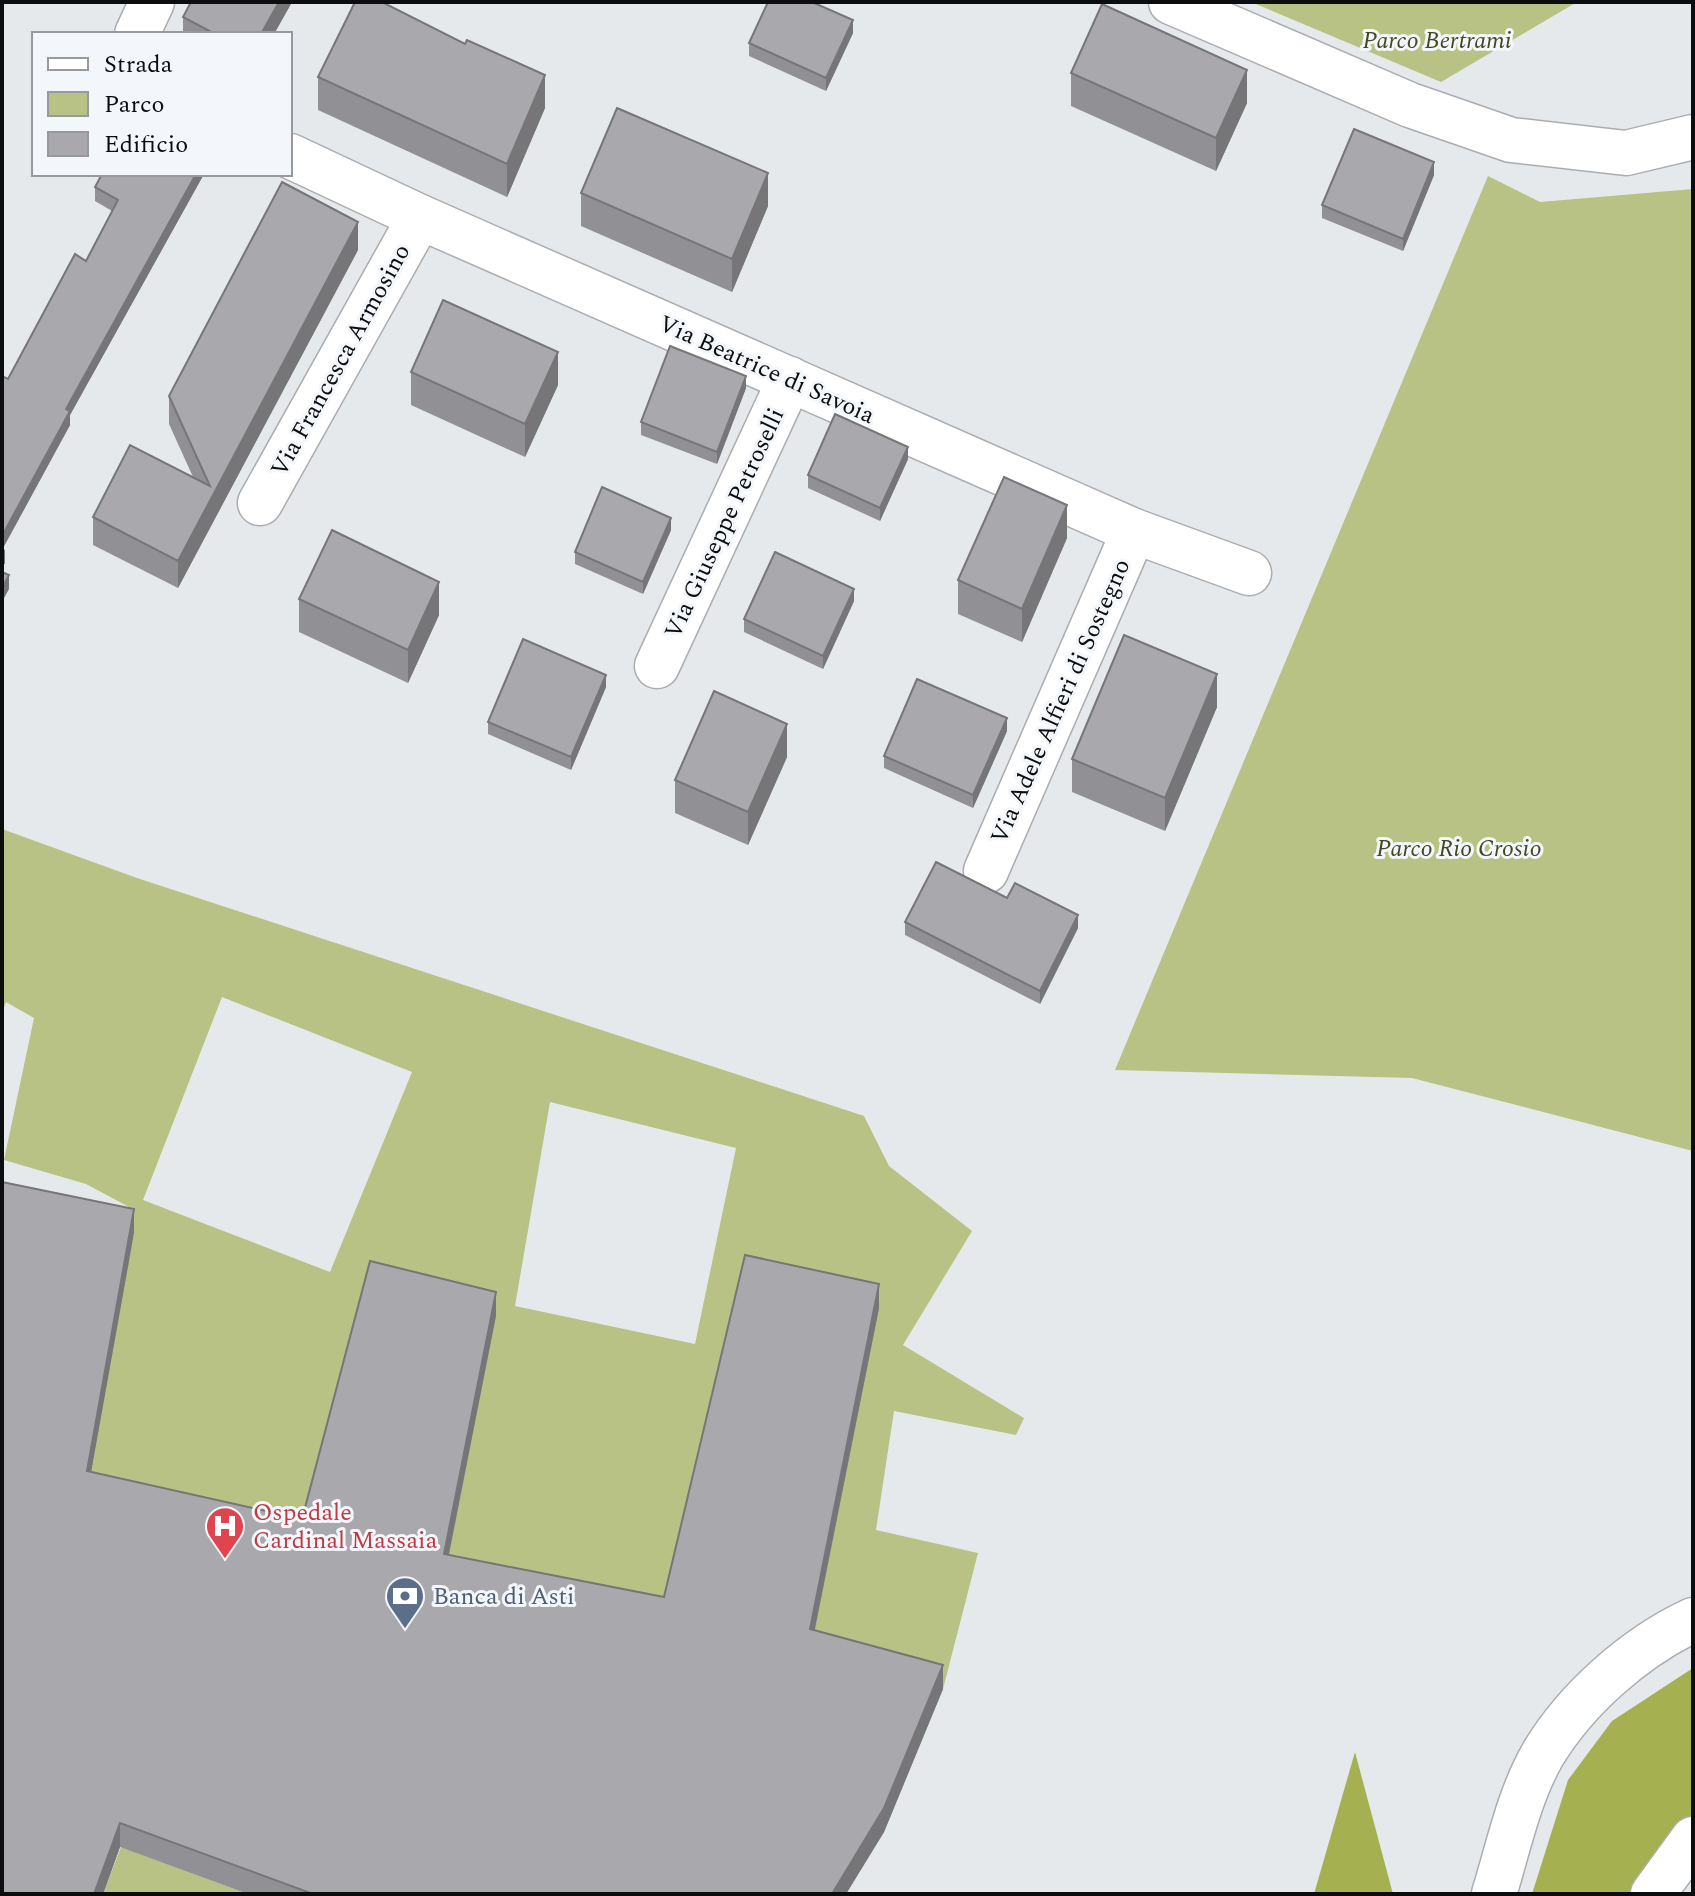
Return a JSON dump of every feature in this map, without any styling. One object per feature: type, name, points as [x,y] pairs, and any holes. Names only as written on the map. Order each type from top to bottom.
[{"type":"street","points":[[138,32],[152,2]]},
{"type":"street","points":[[1171,2],[1410,105],[1511,140],[1626,153],[1693,137]]},
{"type":"street","name":"Via Beatrice di Savoia","points":[[292,157],[420,217],[1134,531],[1249,573]]},
{"type":"street","name":"Via Francesca Armosino","points":[[260,503],[420,217]]},
{"type":"street","name":"Via Giuseppe Petroselli","points":[[657,666],[790,379]]},
{"type":"street","name":"Via Adele Alfieri di Sostegno","points":[[986,871],[1134,531]]},
{"type":"street","points":[[1494,1894],[1542,1756],[1581,1703],[1664,1633],[1693,1620]]},
{"type":"street","points":[[1653,1894],[1693,1839]]},
{"type":"green space","name":"Parco Bertrami","points":[[1251,2],[1577,2],[1441,82]]},
{"type":"green space","name":"Parco Rio Crosio","points":[[1488,176],[1540,202],[1693,189],[1693,1151],[1412,1078],[1115,1070]]},
{"type":"green space","points":[[2,829],[137,878],[864,1116],[889,1166],[972,1231],[903,1345],[1024,1418],[1016,1435],[894,1411],[876,1530],[978,1553],[943,1689],[664,1621],[444,1578],[496,1316],[302,1542],[87,1495],[134,1232],[129,1207],[86,1184],[4,1160],[34,1018],[6,1002],[2,1013]],"holes":[[[222,997],[412,1072],[330,1272],[143,1200]],[[550,1102],[736,1148],[695,1344],[515,1306]]]},
{"type":"green space","points":[[1693,1668],[1693,1816],[1639,1894],[1532,1894],[1568,1780],[1612,1721]]},
{"type":"green space","points":[[1355,1752],[1393,1894],[1314,1894]]},
{"type":"green space","points":[[121,1847],[248,1894],[103,1894]]},
{"type":"building","points":[[191,2],[279,2],[262,32],[211,32],[183,17]]},
{"type":"building","points":[[355,2],[382,2],[465,44],[467,40],[545,75],[507,164],[318,77]]},
{"type":"building","points":[[768,2],[812,2],[853,20],[826,78],[749,43]]},
{"type":"building","points":[[1102,4],[1247,70],[1216,138],[1071,73]]},
{"type":"building","points":[[617,108],[768,173],[732,259],[581,193]]},
{"type":"building","points":[[1354,129],[1434,162],[1403,239],[1322,205]]},
{"type":"building","points":[[101,176],[195,176],[66,409],[70,411],[2,536],[2,376],[8,379],[75,254],[86,261],[118,200],[95,187]]},
{"type":"building","points":[[282,182],[358,222],[178,561],[93,517],[130,445],[210,486],[169,396]]},
{"type":"building","points":[[443,300],[558,352],[525,424],[411,372]]},
{"type":"building","points":[[670,346],[746,376],[717,452],[641,422]]},
{"type":"building","points":[[835,414],[908,447],[880,508],[808,475]]},
{"type":"building","points":[[1004,477],[1067,505],[1022,609],[958,580]]},
{"type":"building","points":[[602,487],[671,518],[643,582],[575,552]]},
{"type":"building","points":[[332,530],[439,582],[408,650],[299,599]]},
{"type":"building","points":[[775,552],[854,589],[823,656],[744,619]]},
{"type":"building","points":[[2,572],[9,575],[2,588]]},
{"type":"building","points":[[1124,635],[1217,674],[1165,798],[1072,759]]},
{"type":"building","points":[[523,639],[606,675],[571,757],[488,722]]},
{"type":"building","points":[[917,679],[1007,718],[973,795],[884,756]]},
{"type":"building","points":[[714,691],[787,724],[748,812],[675,780]]},
{"type":"building","points":[[936,862],[1007,898],[1015,883],[1078,915],[1040,991],[905,922]]},
{"type":"building","name":"Ospedale Cardinal Massaia","points":[[2,1182],[134,1209],[87,1471],[302,1519],[370,1261],[496,1292],[444,1554],[664,1597],[745,1255],[879,1284],[810,1629],[943,1665],[884,1808],[832,1894],[313,1894],[120,1823],[94,1894],[2,1894]]},
{"type":"place","name":"Ospedale Cardinal Massaia","points":[[225,1560]]},
{"type":"place","name":"Banca di Asti","points":[[405,1630]]}]
